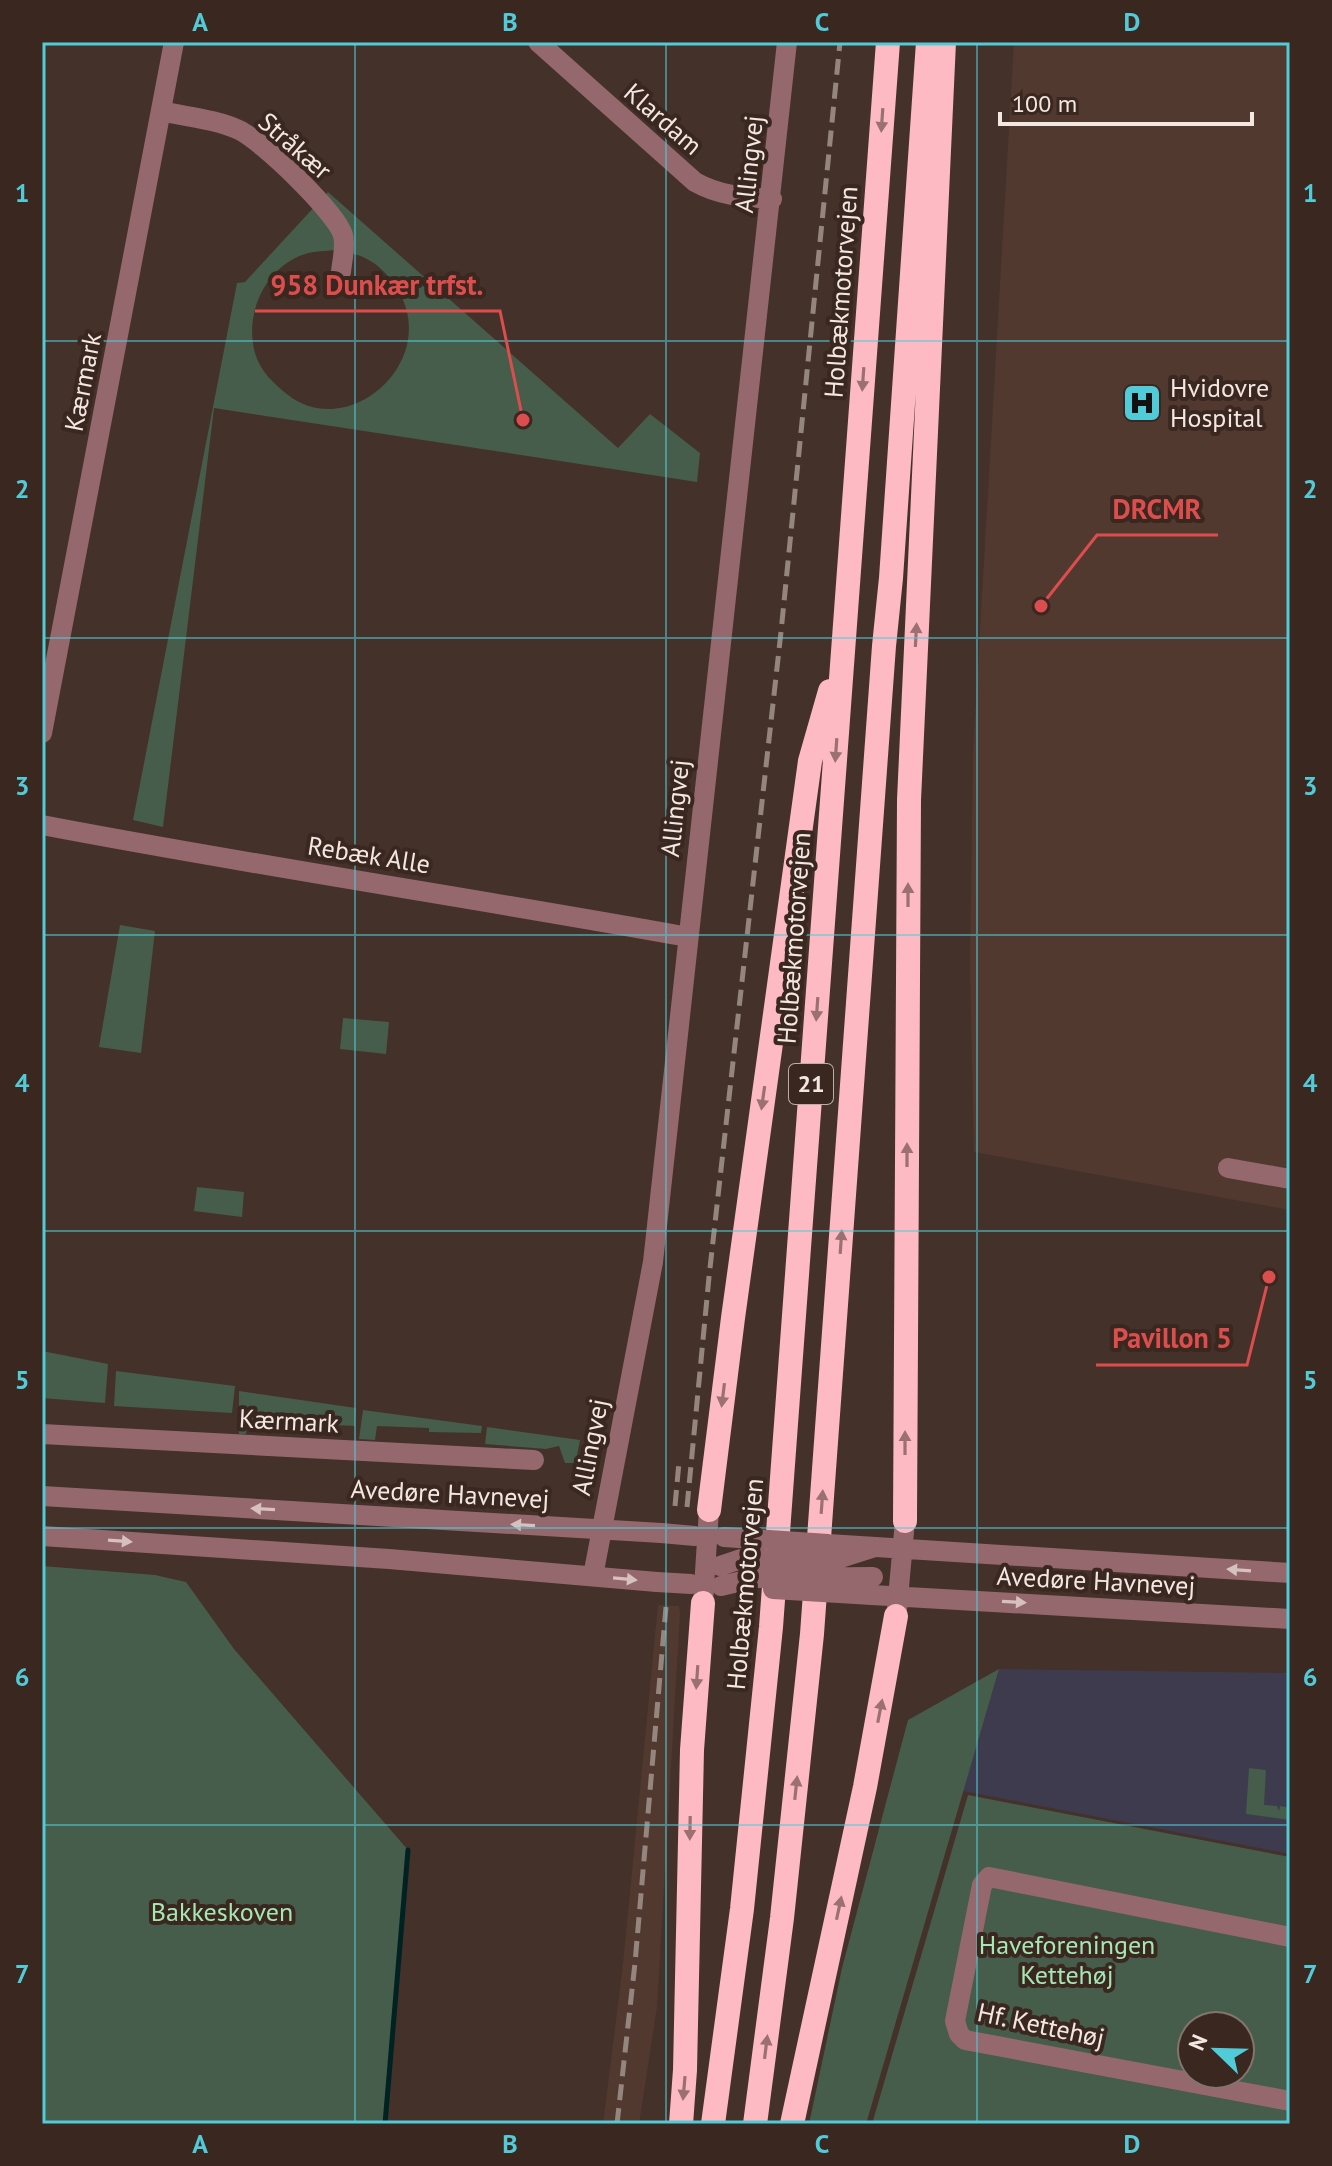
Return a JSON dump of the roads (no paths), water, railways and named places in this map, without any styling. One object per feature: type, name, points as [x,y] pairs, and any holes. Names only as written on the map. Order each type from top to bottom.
[{"type":"highway","name":"Holbækmotorvejen","points":[[713,2124],[742,1909],[771,1627],[888,42]]},
{"type":"highway","name":"21","points":[[755,2124],[782,1918],[812,1634],[928,42]]},
{"type":"highway","points":[[905,1521],[909,800],[944,42]]},
{"type":"highway","points":[[709,1510],[810,761],[844,643]]},
{"type":"highway","points":[[681,2124],[685,2070],[692,1750],[708,1585]]},
{"type":"highway","points":[[792,2124],[865,1787],[898,1606]]},
{"type":"street","name":"Kærmark","points":[[42,733],[174,42]]},
{"type":"street","name":"Klardam","points":[[538,42],[695,182],[711,191],[733,196],[772,199]]},
{"type":"street","name":"Allingvej","points":[[593,1576],[653,1262],[787,42]]},
{"type":"street","name":"Stråkær","points":[[161,111],[226,124],[244,132],[264,149],[336,220],[344,238],[341,272]]},
{"type":"street","name":"Rebæk Alle","points":[[42,825],[688,937]]},
{"type":"street","points":[[1228,1168],[1290,1179]]},
{"type":"street","name":"Kærmark","points":[[42,1434],[534,1460]]},
{"type":"street","name":"Avedøre Havnevej","points":[[42,1496],[1290,1573]]},
{"type":"street","points":[[708,1585],[709,1510]]},
{"type":"street","points":[[898,1606],[905,1521]]},
{"type":"street","name":"Avedøre Havnevej","points":[[42,1536],[657,1582],[873,1586],[898,1606],[1290,1619]]},
{"type":"street","points":[[708,1585],[741,1559],[828,1562],[875,1547]]},
{"type":"street","points":[[873,1586],[903,1549]]},
{"type":"street","name":"Hf. Kettehøj","points":[[1290,1937],[989,1877],[982,1885],[955,2021],[959,2034],[965,2040],[1290,2101]]},
{"type":"waterway","points":[[385,2124],[408,1850]]},
{"type":"railway","points":[[687,1507],[709,1277],[781,632],[840,42]]},
{"type":"railway","points":[[675,1506],[679,1462]]},
{"type":"railway","points":[[617,2124],[635,1963],[666,1607]]},
{"type":"place","name":"Hvidovre Hospital","points":[[1142,403]]},
{"type":"place","name":"958 Dunkær trfst.","points":[[523,420]]},
{"type":"place","name":"DRCMR","points":[[1041,606]]},
{"type":"place","name":"Pavillon 5","points":[[1269,1277]]},
{"type":"park label","name":"Bakkeskoven","points":[[222,1912]]},
{"type":"park label","name":"Haveforeningen Kettehøj","points":[[1067,1960]]}]
